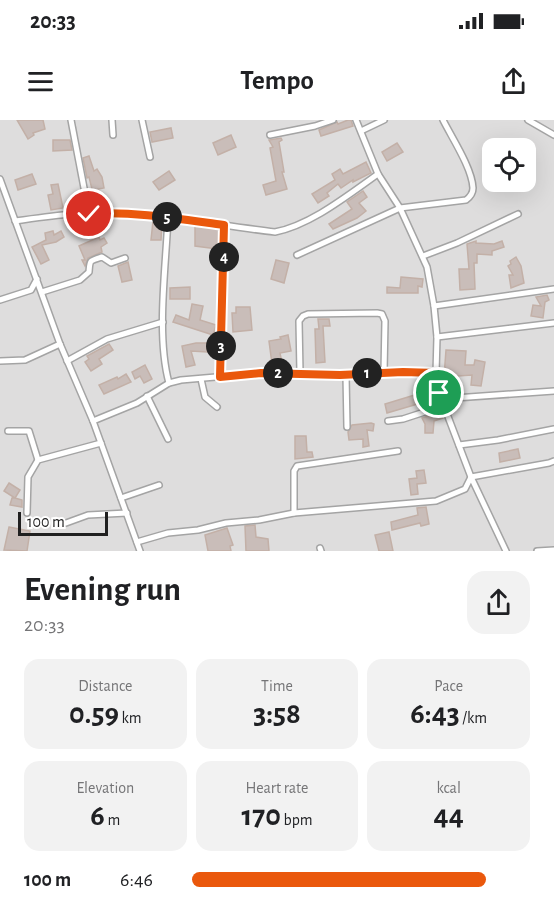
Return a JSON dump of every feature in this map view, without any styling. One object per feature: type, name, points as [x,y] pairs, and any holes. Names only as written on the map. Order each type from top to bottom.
[{"type":"street","points":[[70,120],[89,214]]},
{"type":"street","points":[[112,120],[113,135]]},
{"type":"street","points":[[142,120],[150,157]]},
{"type":"street","points":[[270,135],[333,120]]},
{"type":"street","points":[[356,120],[378,174],[400,208],[427,267],[434,306],[437,337],[436,373],[441,399],[471,477],[506,551]]},
{"type":"street","points":[[361,131],[384,120]]},
{"type":"street","points":[[297,255],[400,208],[466,200],[472,193],[473,186],[443,120]]},
{"type":"street","points":[[528,120],[553,136]]},
{"type":"street","points":[[15,221],[118,213],[168,217],[275,232],[282,231],[330,207],[378,174]]},
{"type":"street","points":[[0,179],[60,344],[93,421],[140,551]]},
{"type":"street","points":[[423,256],[457,243],[518,214]]},
{"type":"street","points":[[168,217],[163,322],[169,383]]},
{"type":"street","points":[[220,377],[224,225]]},
{"type":"street","points":[[0,300],[31,290],[43,294],[80,280],[89,272],[88,264],[102,257],[111,263],[125,258]]},
{"type":"street","points":[[31,290],[37,279]]},
{"type":"street","points":[[434,306],[554,289]]},
{"type":"street","points":[[300,373],[300,321],[303,316],[377,312],[382,314],[385,321],[384,372]]},
{"type":"street","points":[[68,361],[107,339],[163,322]]},
{"type":"street","points":[[437,337],[554,323]]},
{"type":"street","points":[[0,361],[25,360],[60,344]]},
{"type":"street","points":[[93,421],[115,413],[169,383],[261,373],[346,375],[384,372],[436,373]]},
{"type":"street","points":[[346,375],[347,426]]},
{"type":"street","points":[[201,379],[205,397],[217,407]]},
{"type":"street","points":[[441,399],[554,391]]},
{"type":"street","points":[[147,396],[168,439]]},
{"type":"street","points":[[388,421],[403,419],[443,406]]},
{"type":"street","points":[[459,445],[554,429]]},
{"type":"street","points":[[8,431],[25,430],[31,433],[38,460]]},
{"type":"street","points":[[27,513],[28,477],[38,460],[101,443]]},
{"type":"street","points":[[294,513],[294,471],[297,466],[398,451]]},
{"type":"street","points":[[471,477],[554,461]]},
{"type":"street","points":[[137,542],[168,533],[294,513],[436,501],[465,489],[471,477]]},
{"type":"street","points":[[121,498],[159,485]]},
{"type":"street","points":[[465,489],[480,497]]},
{"type":"street","points":[[66,523],[88,515],[127,513]]},
{"type":"street","points":[[537,551],[554,550]]},
{"type":"shaded area","points":[[0,120],[554,120],[554,551],[0,551]]},
{"type":"building","points":[[17,120],[43,120],[45,129],[33,133],[34,135],[28,139]]},
{"type":"building","points":[[351,120],[353,126],[321,136],[319,130]]},
{"type":"building","points":[[171,128],[173,138],[152,142],[150,132]]},
{"type":"building","points":[[231,135],[236,147],[218,155],[213,143]]},
{"type":"building","points":[[281,138],[279,142],[284,172],[282,172],[287,189],[266,195],[263,185],[276,181],[270,148],[273,147],[269,140]]},
{"type":"building","points":[[53,140],[70,140],[72,150],[53,151]]},
{"type":"building","points":[[397,143],[403,152],[387,161],[382,152]]},
{"type":"building","points":[[89,156],[94,171],[97,169],[102,177],[104,188],[98,189],[102,198],[95,201],[91,194],[93,193],[83,158]]},
{"type":"building","points":[[366,162],[371,173],[341,188],[338,184],[327,193],[329,196],[318,203],[312,194],[335,180],[332,174],[340,169],[343,174]]},
{"type":"building","points":[[169,171],[175,180],[159,190],[153,182]]},
{"type":"building","points":[[32,174],[36,184],[18,190],[15,180]]},
{"type":"building","points":[[58,184],[63,208],[51,210],[48,195],[53,194],[51,185]]},
{"type":"building","points":[[363,191],[367,197],[359,203],[366,211],[357,218],[333,229],[329,224],[352,209],[347,202]]},
{"type":"building","points":[[153,221],[162,222],[161,240],[151,240]]},
{"type":"building","points":[[195,226],[219,229],[217,249],[195,246]]},
{"type":"building","points":[[53,231],[54,235],[61,231],[64,237],[56,242],[42,245],[49,260],[41,264],[32,247],[46,240],[45,233]]},
{"type":"building","points":[[99,237],[100,240],[104,238],[107,243],[101,247],[102,252],[88,258],[85,266],[79,246]]},
{"type":"building","points":[[476,241],[476,243],[494,244],[502,241],[504,247],[492,251],[492,255],[477,254],[477,263],[474,263],[475,289],[460,290],[459,269],[469,269],[467,244]]},
{"type":"building","points":[[516,257],[521,266],[524,283],[511,288],[509,275],[513,275],[508,266],[511,264],[510,261]]},
{"type":"building","points":[[276,260],[289,263],[284,283],[271,279]]},
{"type":"building","points":[[128,262],[132,280],[122,282],[118,266]]},
{"type":"building","points":[[401,277],[423,279],[422,287],[418,286],[418,293],[387,293],[387,287],[400,288]]},
{"type":"building","points":[[190,287],[190,299],[170,299],[170,288]]},
{"type":"building","points":[[547,295],[549,300],[545,302],[543,318],[531,316],[533,305],[541,306],[536,297]]},
{"type":"building","points":[[192,304],[203,306],[200,320],[216,325],[213,335],[173,322],[176,315],[189,320]]},
{"type":"building","points":[[236,307],[250,307],[252,330],[233,332],[232,313],[236,313]]},
{"type":"building","points":[[318,319],[329,319],[330,326],[323,326],[325,362],[316,363],[315,329],[319,329]]},
{"type":"building","points":[[288,335],[291,351],[280,353],[282,363],[272,364],[269,341]]},
{"type":"building","points":[[207,343],[207,352],[191,351],[195,365],[186,367],[182,346]]},
{"type":"building","points":[[109,344],[113,350],[99,359],[102,364],[91,371],[85,362],[89,359],[87,356]]},
{"type":"building","points":[[446,350],[466,351],[465,365],[474,365],[475,360],[485,362],[481,386],[471,385],[472,375],[444,377]]},
{"type":"building","points":[[145,365],[152,379],[144,383],[140,376],[135,379],[132,372]]},
{"type":"building","points":[[126,374],[131,382],[104,394],[99,385]]},
{"type":"building","points":[[418,394],[421,403],[387,413],[385,404]]},
{"type":"building","points":[[441,412],[443,418],[434,421],[433,433],[425,433],[422,418]]},
{"type":"building","points":[[374,424],[373,431],[367,430],[369,446],[363,447],[363,439],[349,440],[348,432],[352,425]]},
{"type":"building","points":[[295,436],[306,436],[307,452],[312,452],[313,457],[295,459]]},
{"type":"building","points":[[518,449],[520,458],[500,462],[499,453]]},
{"type":"building","points":[[424,470],[426,483],[417,484],[418,494],[411,495],[409,479],[417,478],[416,471]]},
{"type":"building","points":[[9,483],[20,490],[15,498],[4,491]]},
{"type":"building","points":[[12,498],[22,500],[22,507],[10,505]]},
{"type":"building","points":[[426,507],[429,524],[421,526],[420,523],[392,530],[391,522],[418,515],[417,508]]},
{"type":"building","points":[[255,525],[256,537],[268,539],[269,551],[246,551],[245,526]]},
{"type":"building","points":[[9,527],[30,531],[27,551],[4,550]]},
{"type":"building","points":[[227,528],[233,545],[230,546],[231,551],[208,551],[205,535]]},
{"type":"building","points":[[389,532],[393,551],[379,551],[375,535]]},
{"type":"route","points":[[89,214],[118,213],[168,217],[224,225],[220,377],[261,373],[340,375],[436,373],[439,393]]}]
